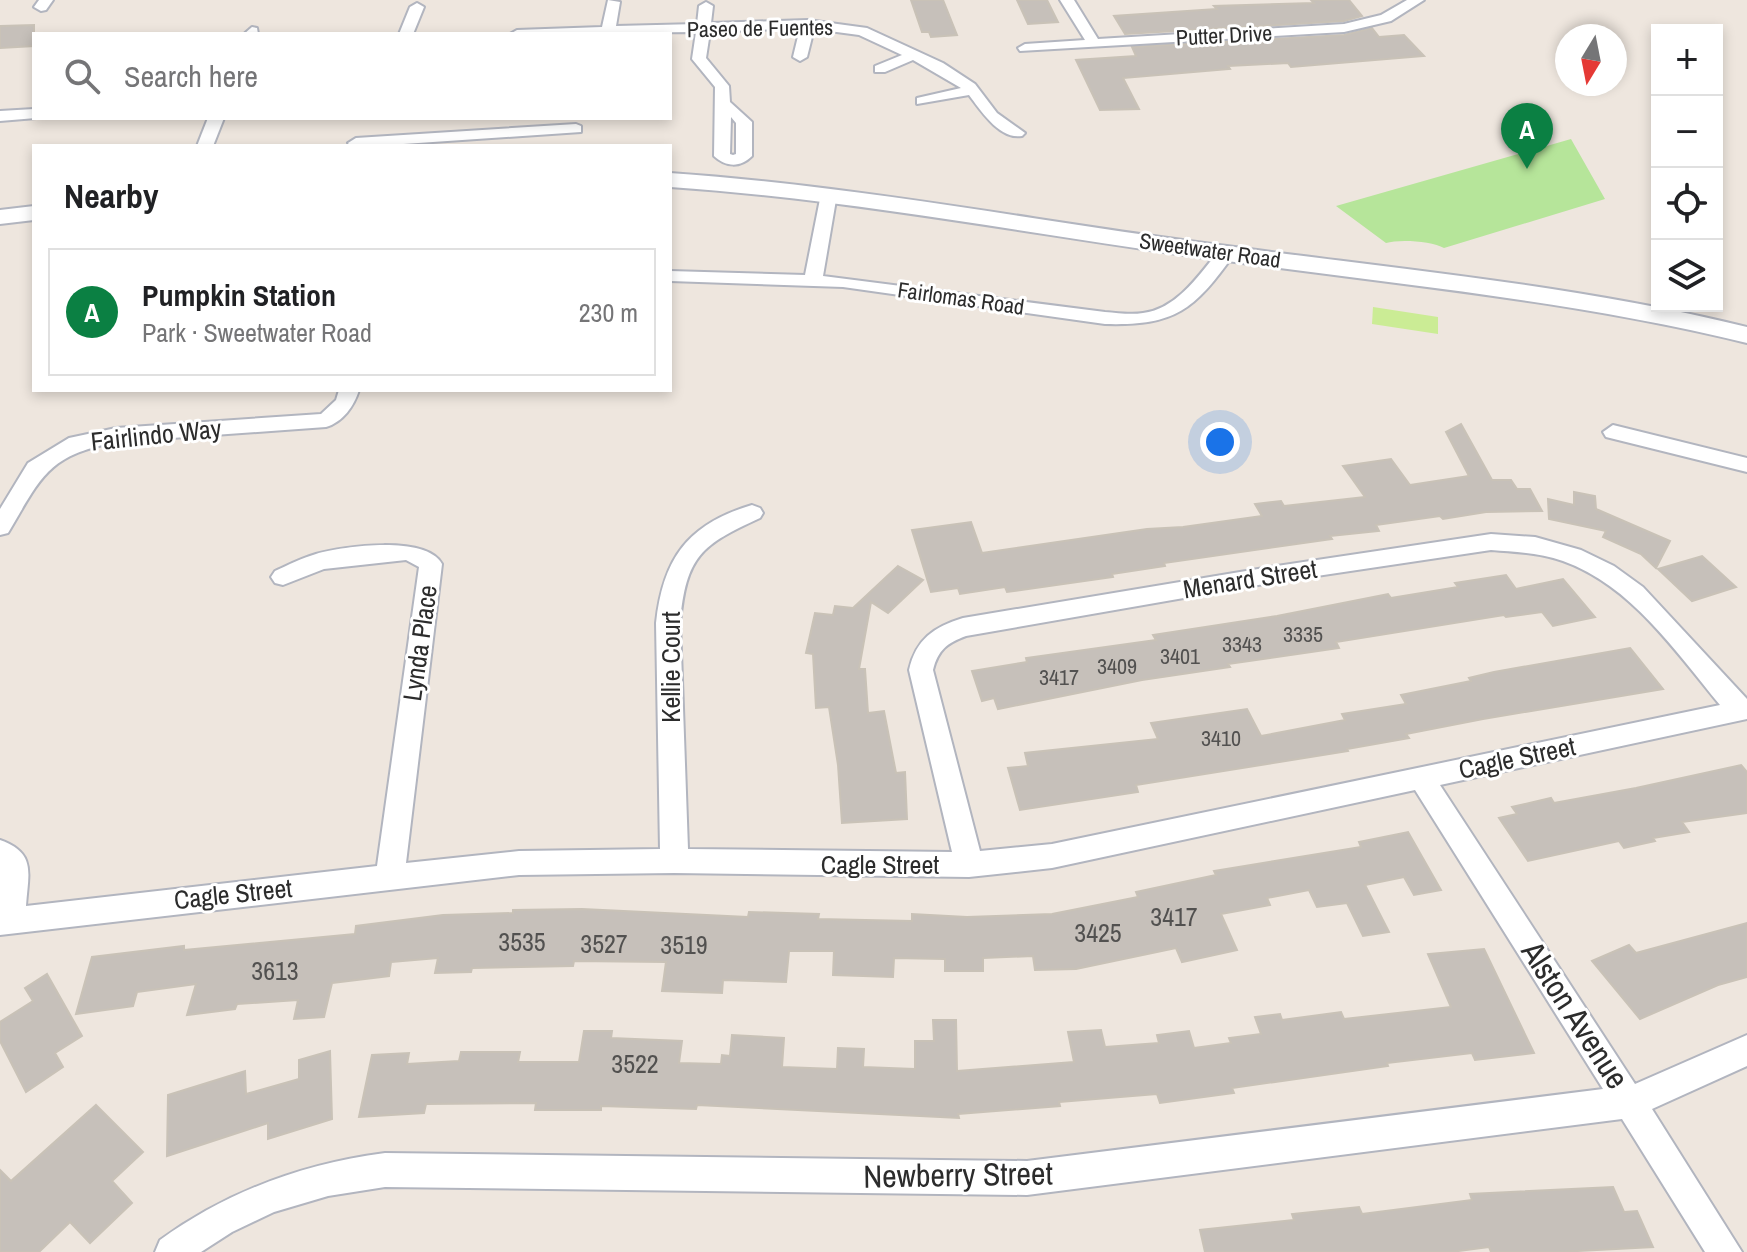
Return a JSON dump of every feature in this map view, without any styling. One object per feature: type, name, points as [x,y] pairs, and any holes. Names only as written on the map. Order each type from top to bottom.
[{"type":"main road","name":"Sweetwater Road","points":[[672,180],[734,173],[829,194],[1226,253],[1542,291],[1747,335]]},
{"type":"main road","points":[[0,217],[32,213]]},
{"type":"street","points":[[1067,0],[1093,42]]},
{"type":"street","name":"Putter Drive","points":[[1025,48],[1344,28],[1386,18],[1417,0]]},
{"type":"street","points":[[608,31],[613,2]]},
{"type":"street","points":[[706,6],[699,59],[722,86],[720,109],[726,122],[722,156],[734,173]]},
{"type":"street","points":[[407,32],[417,7]]},
{"type":"street","points":[[800,57],[808,24]]},
{"type":"street","name":"Paseo de Fuentes","points":[[587,32],[808,24],[862,31],[938,66],[972,90],[992,116],[1017,133]]},
{"type":"street","points":[[880,69],[913,55]]},
{"type":"street","points":[[922,101],[972,90]]},
{"type":"street","points":[[0,116],[32,114]]},
{"type":"street","points":[[206,144],[215,120]]},
{"type":"street","points":[[428,141],[436,120]]},
{"type":"street","points":[[356,143],[428,141],[576,129]]},
{"type":"street","points":[[813,281],[829,194]]},
{"type":"street","name":"Fairlomas Road","points":[[672,276],[843,282],[1105,318],[1148,319],[1191,296],[1226,253]]},
{"type":"street","name":"Fairlindo Way","points":[[0,527],[36,468],[76,443],[116,435],[326,420],[347,396]]},
{"type":"street","points":[[1613,432],[1747,465]]},
{"type":"street","name":"Kellie Court","points":[[674,861],[668,623],[673,591],[685,562],[703,536],[752,513]]},
{"type":"street","name":"Menard Street","points":[[969,865],[921,670],[924,653],[935,638],[963,627],[1491,542],[1527,542],[1563,550],[1591,562],[1618,579],[1654,613],[1743,710]]},
{"type":"street","name":"Lynda Place","points":[[283,577],[321,561],[406,552],[419,555],[431,564],[390,877]]},
{"type":"street","name":"Cagle Street","points":[[5,922],[519,863],[674,861],[969,865],[1052,856],[1743,710]]},
{"type":"street","name":"Alston Avenue","points":[[1422,779],[1725,1252]]},
{"type":"street","points":[[0,852],[15,864],[5,922]]},
{"type":"street","name":"Newberry Street","points":[[172,1252],[248,1206],[317,1180],[352,1173],[385,1170],[1027,1178],[1631,1102],[1747,1050]]},
{"type":"green space","points":[[1571,139],[1605,199],[1444,248],[1415,241],[1386,243],[1336,206]]},
{"type":"green space","points":[[1373,307],[1438,317],[1438,334],[1372,324]]},
{"type":"building","points":[[911,0],[943,0],[957,35],[931,37],[929,32],[922,32]]},
{"type":"building","points":[[1017,0],[1047,0],[1058,22],[1028,24]]},
{"type":"building","points":[[1311,0],[1349,0],[1362,16],[1344,21],[1125,34],[1114,16],[1217,9],[1214,6],[1314,3]]},
{"type":"building","points":[[34,25],[32,46],[0,48],[0,26]]},
{"type":"building","points":[[1372,28],[1379,37],[1404,35],[1424,56],[1291,67],[1288,63],[1228,66],[1230,69],[1123,78],[1139,109],[1100,110],[1076,60],[1136,56],[1132,47],[1344,35]]},
{"type":"building","points":[[1461,424],[1492,480],[1511,480],[1517,489],[1530,489],[1542,511],[1486,512],[1376,525],[1379,531],[1164,563],[1165,566],[1112,574],[1113,577],[1007,592],[1005,587],[960,594],[958,588],[931,592],[912,530],[971,522],[982,553],[1262,516],[1255,504],[1281,501],[1284,506],[1365,497],[1343,466],[1391,459],[1410,485],[1469,476],[1446,432]]},
{"type":"building","points":[[1574,492],[1595,496],[1596,509],[1670,541],[1656,568],[1641,554],[1603,537],[1606,531],[1549,519],[1548,499],[1574,505]]},
{"type":"building","points":[[1702,556],[1736,587],[1692,601],[1658,569]]},
{"type":"building","points":[[898,566],[923,580],[888,613],[871,602],[859,669],[865,669],[868,713],[884,711],[896,773],[905,772],[907,819],[842,823],[838,765],[829,707],[816,708],[813,654],[806,653],[815,613],[833,615],[835,606],[853,608]]},
{"type":"building","points":[[1506,575],[1516,589],[1563,579],[1595,617],[1553,626],[1542,612],[1504,615],[1336,642],[1339,648],[1228,664],[1230,667],[1142,680],[998,709],[994,698],[982,701],[972,671],[1027,662],[1026,658],[1156,640],[1153,635],[1277,616],[1388,594],[1391,598],[1458,587],[1455,583]]},
{"type":"building","points":[[1630,648],[1663,689],[1406,734],[1409,738],[1348,751],[1136,785],[1138,792],[1020,810],[1008,768],[1028,766],[1025,753],[1158,739],[1151,723],[1247,709],[1261,736],[1345,720],[1342,714],[1406,704],[1401,695],[1471,681],[1469,678],[1494,672]]},
{"type":"building","points":[[1741,765],[1747,772],[1747,813],[1682,822],[1689,832],[1653,838],[1655,841],[1624,848],[1619,841],[1528,861],[1499,818],[1517,814],[1512,807],[1551,798],[1554,803]]},
{"type":"building","points":[[1408,832],[1441,890],[1414,895],[1404,877],[1365,885],[1389,932],[1363,936],[1347,903],[1317,907],[1309,890],[1267,898],[1270,905],[1221,914],[1237,950],[1182,962],[1176,948],[1076,969],[1035,970],[1033,956],[983,958],[983,971],[945,971],[945,959],[894,958],[893,977],[833,975],[834,951],[789,951],[786,982],[723,980],[722,993],[662,991],[666,962],[574,961],[573,966],[472,968],[471,972],[435,973],[438,958],[391,962],[389,976],[332,983],[324,1017],[294,1019],[298,1000],[237,1004],[235,1009],[187,1015],[196,984],[137,992],[133,1006],[76,1014],[92,957],[184,946],[184,950],[355,934],[356,926],[443,915],[513,913],[513,910],[582,909],[748,917],[749,912],[819,914],[818,919],[912,921],[912,914],[967,917],[1052,914],[1138,897],[1136,892],[1216,875],[1214,871],[1361,847],[1359,842]]},
{"type":"building","points":[[1747,923],[1747,977],[1718,985],[1640,1019],[1592,961],[1629,945],[1636,953]]},
{"type":"building","points":[[1484,949],[1534,1053],[1475,1060],[1472,1053],[1387,1063],[1388,1066],[1232,1088],[1234,1093],[1160,1103],[1157,1094],[958,1114],[959,1118],[697,1105],[696,1109],[601,1106],[601,1110],[535,1110],[536,1103],[426,1104],[424,1113],[359,1117],[372,1055],[409,1053],[407,1064],[459,1061],[461,1052],[520,1052],[518,1062],[579,1062],[584,1031],[612,1031],[611,1038],[682,1041],[679,1063],[721,1064],[722,1055],[730,1056],[732,1035],[784,1038],[782,1067],[837,1069],[838,1048],[864,1049],[863,1067],[915,1069],[915,1041],[934,1041],[933,1020],[956,1020],[957,1071],[1074,1062],[1068,1032],[1101,1030],[1105,1047],[1159,1043],[1157,1035],[1189,1031],[1194,1048],[1231,1043],[1229,1038],[1261,1034],[1255,1017],[1280,1014],[1282,1020],[1341,1012],[1344,1019],[1451,1007],[1428,954]]},
{"type":"building","points":[[47,974],[82,1036],[55,1053],[63,1067],[26,1092],[0,1041],[0,1022],[33,1001],[25,988]]},
{"type":"building","points":[[330,1051],[332,1119],[268,1139],[268,1123],[167,1156],[168,1095],[245,1071],[246,1094],[299,1079],[299,1060]]},
{"type":"building","points":[[96,1105],[143,1152],[112,1181],[132,1203],[90,1243],[70,1222],[39,1252],[0,1252],[0,1170],[11,1181]]},
{"type":"building","points":[[1613,1187],[1624,1212],[1637,1211],[1653,1247],[1559,1252],[1491,1252],[1489,1247],[1451,1252],[1205,1252],[1200,1230],[1294,1220],[1292,1214],[1359,1207],[1362,1214],[1472,1200],[1470,1194]]},
{"type":"place","name":"Pumpkin Station","points":[[1527,169]]}]
